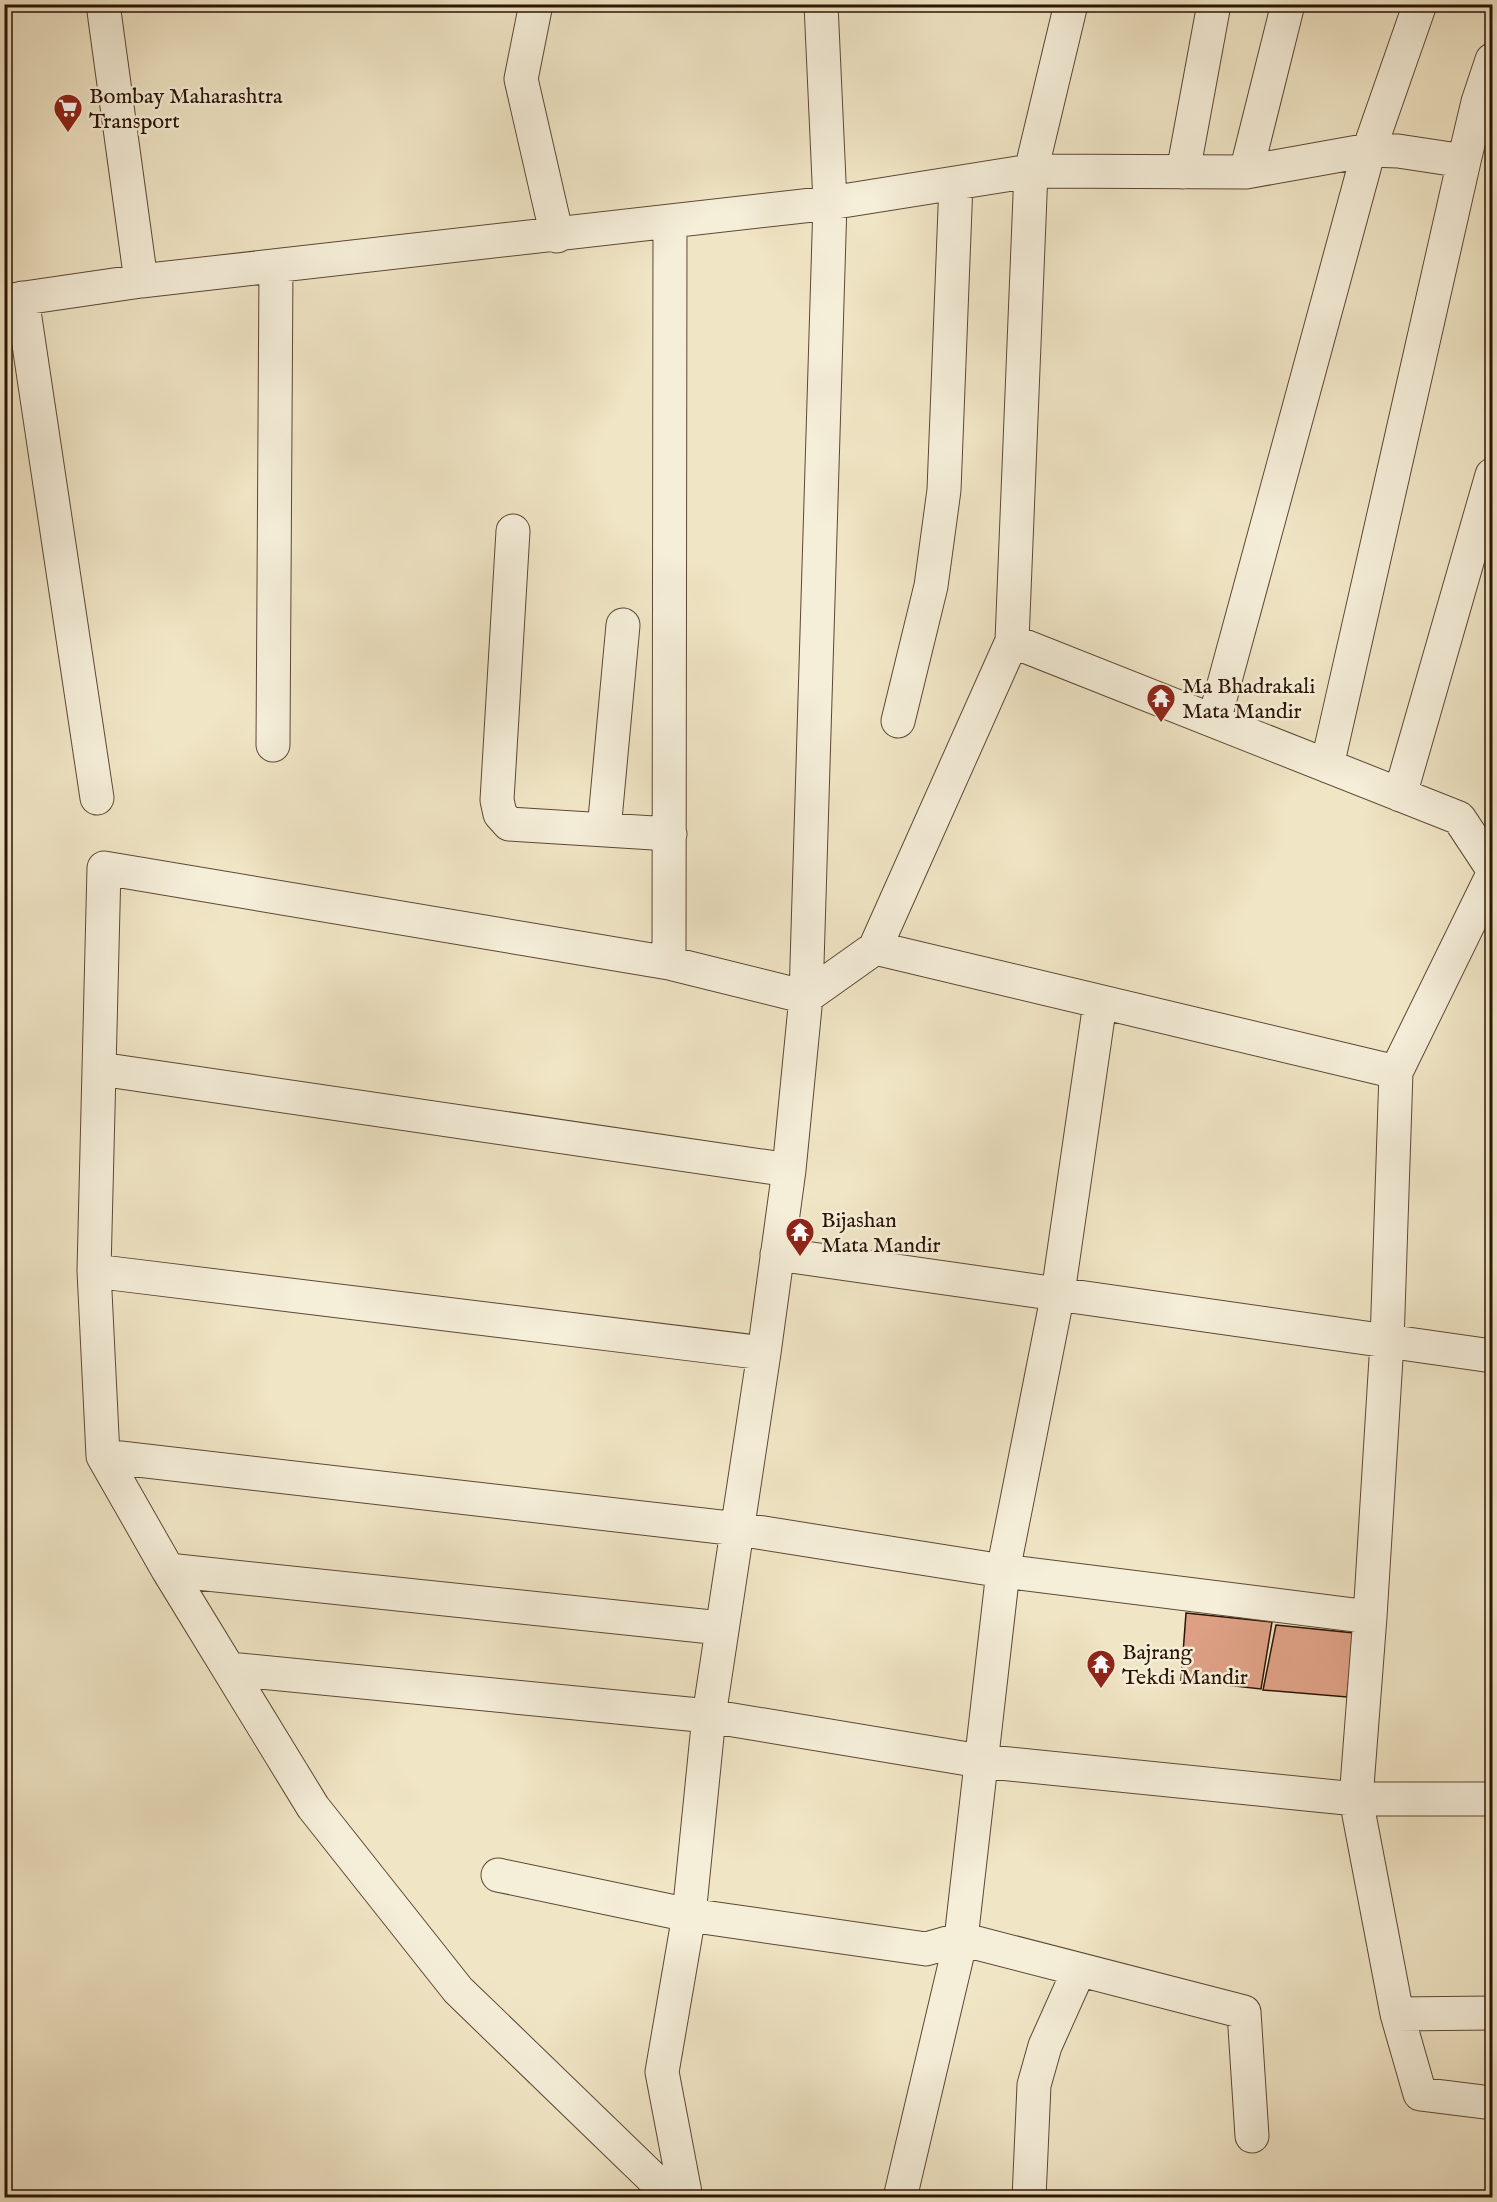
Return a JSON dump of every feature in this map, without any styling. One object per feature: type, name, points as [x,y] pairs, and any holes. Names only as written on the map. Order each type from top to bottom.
[{"type":"street","points":[[103,4],[141,281]]},
{"type":"street","points":[[536,4],[521,79],[557,236]]},
{"type":"street","points":[[686,2198],[662,2072],[689,1915],[709,1716],[789,1170],[806,997],[830,203],[821,4]]},
{"type":"street","points":[[673,2198],[458,1990],[312,1807],[168,1570],[103,1456],[94,1271],[104,868],[669,963],[806,997],[875,948],[1012,641],[1031,171],[1071,4]]},
{"type":"street","points":[[1183,172],[1214,4]]},
{"type":"street","points":[[1246,172],[1288,4]]},
{"type":"street","points":[[1214,721],[1369,150],[1420,4]]},
{"type":"street","points":[[1328,766],[1464,161],[1487,93],[1492,60]]},
{"type":"street","points":[[97,798],[13,300],[141,281],[557,236],[830,203],[1031,171],[1246,172],[1369,150],[1398,151],[1464,161]]},
{"type":"street","points":[[898,721],[931,586],[944,490],[956,183]]},
{"type":"street","points":[[669,963],[670,222]]},
{"type":"street","points":[[273,746],[276,267]]},
{"type":"street","points":[[1400,795],[1492,475]]},
{"type":"street","points":[[513,531],[497,800],[500,814],[509,824],[670,834]]},
{"type":"street","points":[[604,830],[623,625]]},
{"type":"street","points":[[1012,641],[1459,818],[1492,868]]},
{"type":"street","points":[[1492,876],[1396,1072],[1387,1342],[1371,1617],[1356,1799],[1397,2014],[1420,2094],[1492,2103]]},
{"type":"street","points":[[875,948],[1100,1004],[1396,1072]]},
{"type":"street","points":[[900,2198],[961,1939],[1003,1571],[1058,1293],[1100,1004]]},
{"type":"street","points":[[100,1069],[789,1170]]},
{"type":"street","points":[[777,1254],[1492,1356]]},
{"type":"street","points":[[94,1271],[764,1353]]},
{"type":"street","points":[[103,1456],[738,1529],[1003,1571],[1371,1617]]},
{"type":"street","points":[[168,1570],[721,1628]]},
{"type":"street","points":[[228,1670],[709,1716],[980,1761],[1356,1799],[1492,1799]]},
{"type":"street","points":[[498,1875],[689,1915],[926,1949],[961,1939],[1245,2012],[1252,2136]]},
{"type":"street","points":[[1029,2198],[1034,2085],[1045,2046],[1080,1970]]},
{"type":"street","points":[[1397,2014],[1492,2013]]},
{"type":"building","points":[[1186,1613],[1272,1622],[1261,1689],[1181,1680]]},
{"type":"building","points":[[1276,1625],[1354,1633],[1347,1697],[1263,1690]]},
{"type":"place","name":"Bombay Maharashtra Transport","points":[[68,134]]},
{"type":"place","name":"Ma Bhadrakali Mata Mandir","points":[[1161,724]]},
{"type":"place","name":"Bijashan Mata Mandir","points":[[800,1258]]},
{"type":"place","name":"Bajrang Tekdi Mandir","points":[[1101,1690]]}]
